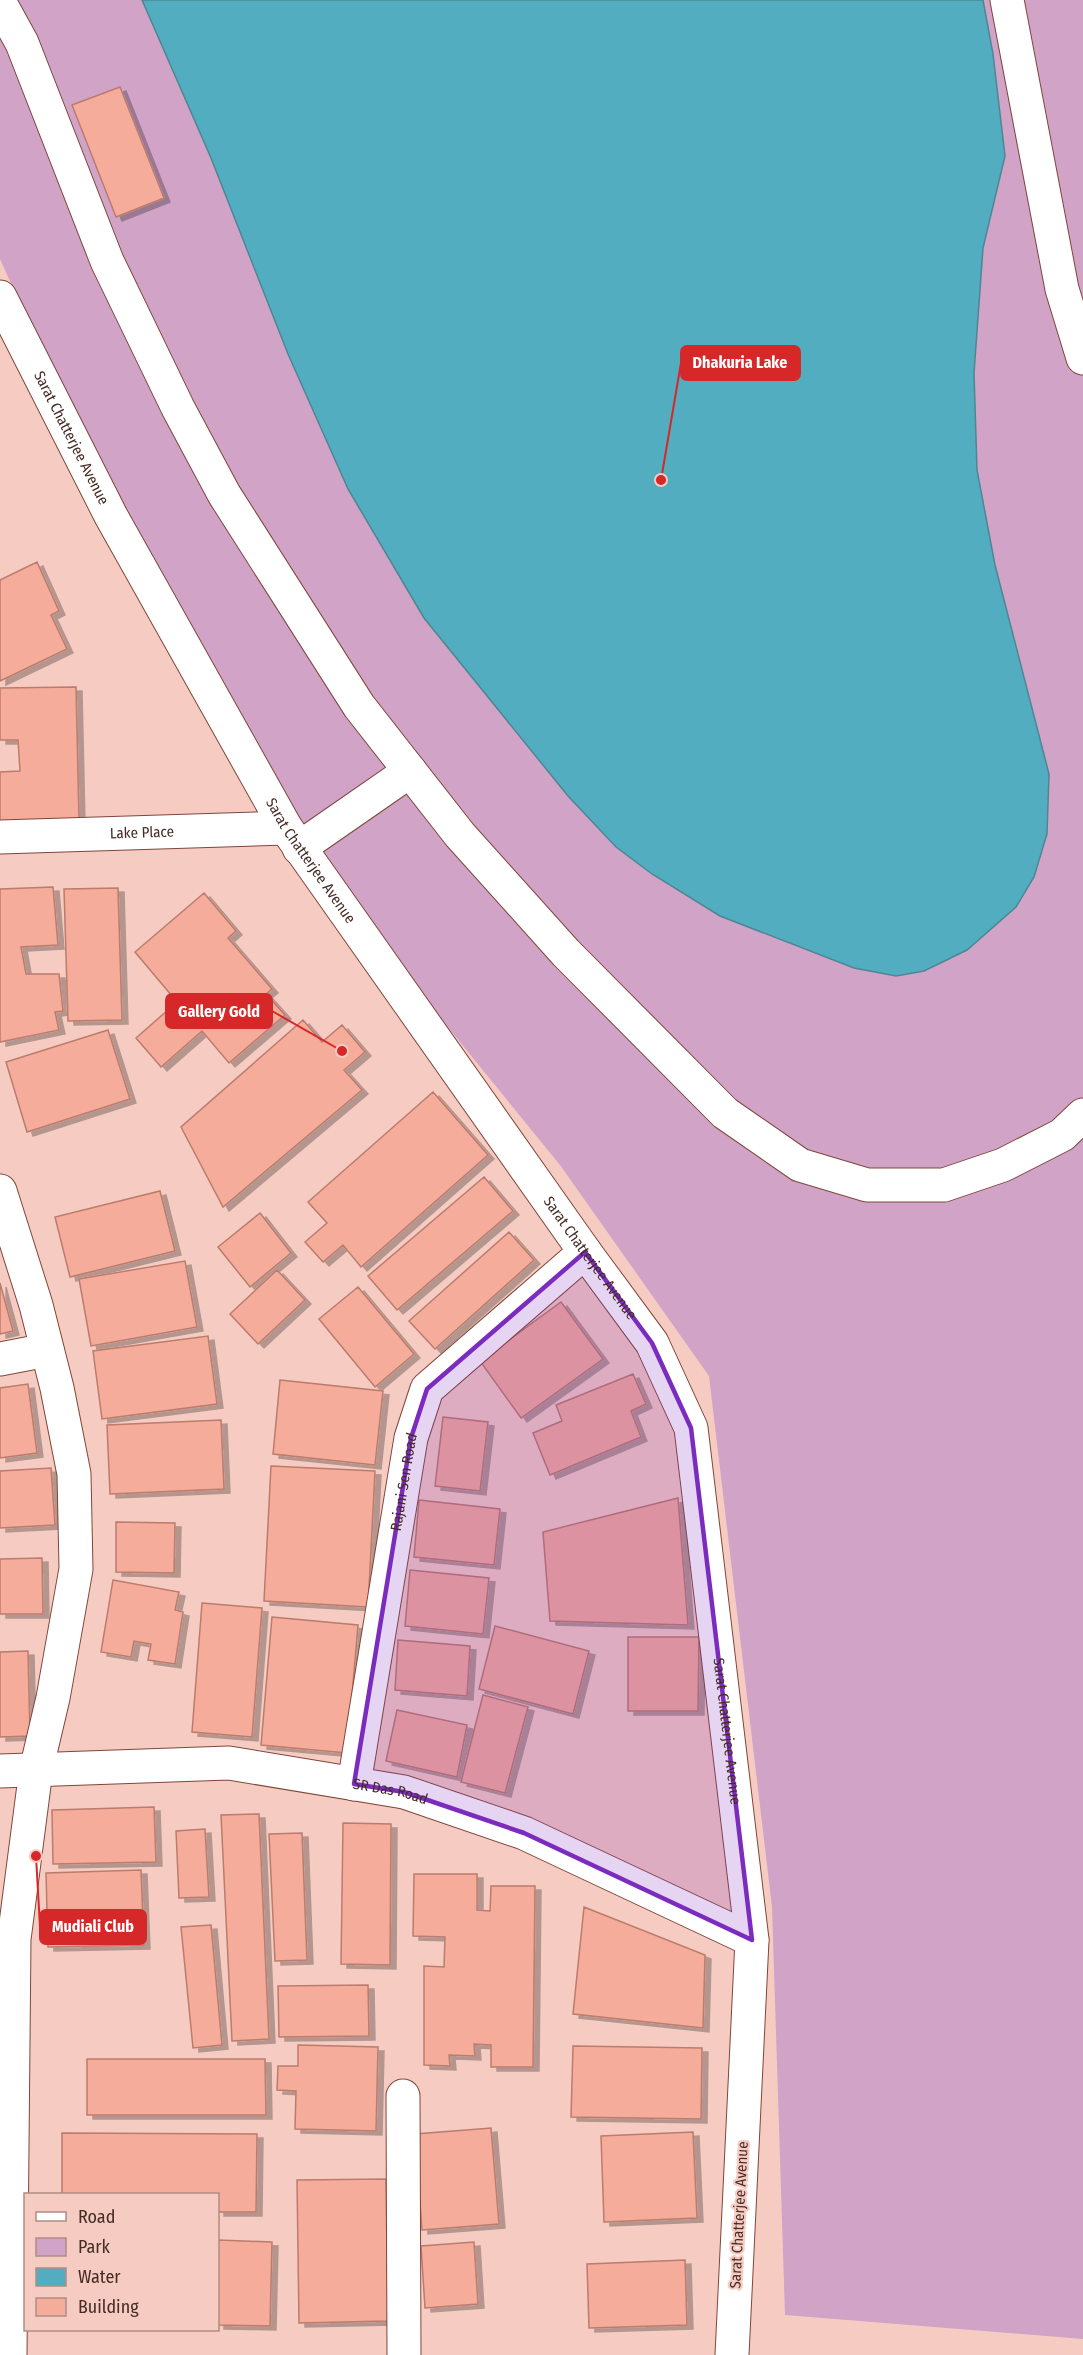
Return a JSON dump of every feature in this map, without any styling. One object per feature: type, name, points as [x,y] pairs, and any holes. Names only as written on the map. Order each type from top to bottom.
[{"type":"street","points":[[1007,0],[1062,289],[1083,358]]},
{"type":"street","points":[[0,3],[22,43],[107,261],[167,387],[219,484],[359,705],[460,835],[566,953],[725,1113],[800,1165],[867,1185],[944,1185],[1003,1165],[1062,1135],[1083,1115]]},
{"type":"street","name":"Sarat Chatterjee Avenue","points":[[0,297],[111,516],[292,838],[585,1252],[652,1342],[691,1428],[752,1940],[732,2355]]},
{"type":"street","points":[[292,838],[410,771]]},
{"type":"street","name":"Lake Place","points":[[0,837],[292,838]]},
{"type":"street","points":[[0,1191],[36,1305],[74,1474],[76,1569],[53,1698],[36,1770],[14,1939],[10,2355]]},
{"type":"street","name":"Rajani Sen Road","points":[[354,1784],[411,1438],[427,1389],[585,1252]]},
{"type":"street","points":[[0,1359],[47,1350]]},
{"type":"street","name":"SR Das Road","points":[[0,1771],[229,1764],[404,1792],[524,1833],[752,1940]]},
{"type":"street","points":[[403,2096],[404,2355]]},
{"type":"highlighted area","points":[[585,1252],[652,1343],[691,1428],[752,1940],[524,1833],[404,1792],[354,1784],[411,1438],[427,1389]]},
{"type":"green space","points":[[0,0],[1083,0],[1083,2339],[785,2315],[772,1907],[709,1376],[560,1165],[301,847],[135,558],[0,259]]},
{"type":"water","points":[[142,0],[983,0],[993,54],[1005,156],[983,248],[974,373],[977,470],[995,565],[1049,774],[1047,834],[1034,877],[1016,907],[967,950],[924,971],[896,976],[854,968],[720,916],[652,874],[616,847],[568,796],[424,618],[348,489],[288,354],[211,158]]},
{"type":"building","points":[[120,87],[164,198],[116,217],[72,105]]},
{"type":"building","points":[[37,562],[59,611],[51,615],[67,649],[0,681],[0,580]]},
{"type":"building","points":[[76,687],[79,819],[0,821],[0,772],[20,771],[18,740],[0,740],[0,688]]},
{"type":"building","points":[[53,887],[58,945],[21,947],[26,974],[59,974],[63,1011],[55,1012],[59,1030],[0,1042],[0,889]]},
{"type":"building","points":[[118,888],[122,1020],[68,1021],[64,889]]},
{"type":"building","points":[[204,893],[236,931],[228,938],[272,989],[266,994],[285,1015],[229,1063],[202,1031],[161,1067],[136,1038],[177,1002],[135,952]]},
{"type":"building","points":[[303,1020],[322,1042],[342,1025],[365,1052],[344,1070],[362,1090],[223,1207],[181,1127]]},
{"type":"building","points":[[108,1030],[130,1099],[27,1132],[6,1062]]},
{"type":"building","points":[[433,1092],[488,1155],[361,1267],[343,1245],[323,1262],[305,1242],[327,1223],[308,1202]]},
{"type":"building","points":[[484,1177],[513,1211],[397,1310],[368,1276]]},
{"type":"building","points":[[160,1191],[175,1251],[70,1277],[55,1217]]},
{"type":"building","points":[[260,1213],[291,1253],[250,1287],[218,1247]]},
{"type":"building","points":[[509,1232],[534,1260],[435,1349],[409,1321]]},
{"type":"building","points":[[185,1261],[197,1327],[91,1346],[79,1279]]},
{"type":"building","points":[[277,1270],[305,1300],[258,1344],[230,1314]]},
{"type":"building","points":[[0,1283],[13,1331],[0,1334]]},
{"type":"building","points":[[358,1287],[414,1354],[375,1387],[319,1319]]},
{"type":"building","points":[[561,1302],[603,1359],[521,1418],[480,1361]]},
{"type":"building","points":[[208,1336],[217,1404],[102,1419],[93,1351]]},
{"type":"building","points":[[633,1374],[646,1404],[631,1411],[641,1437],[550,1475],[533,1433],[562,1421],[556,1405]]},
{"type":"building","points":[[280,1380],[383,1391],[375,1465],[273,1454]]},
{"type":"building","points":[[28,1384],[37,1453],[0,1458],[0,1388]]},
{"type":"building","points":[[443,1417],[488,1422],[480,1491],[435,1486]]},
{"type":"building","points":[[221,1420],[224,1489],[110,1494],[107,1425]]},
{"type":"building","points":[[271,1466],[375,1471],[368,1607],[264,1601]]},
{"type":"building","points":[[51,1468],[55,1525],[0,1528],[0,1471]]},
{"type":"building","points":[[678,1498],[688,1625],[550,1621],[543,1532]]},
{"type":"building","points":[[419,1500],[500,1509],[494,1565],[414,1557]]},
{"type":"building","points":[[116,1522],[175,1523],[174,1573],[116,1572]]},
{"type":"building","points":[[42,1558],[43,1614],[0,1614],[0,1559]]},
{"type":"building","points":[[410,1570],[489,1578],[483,1634],[405,1626]]},
{"type":"building","points":[[113,1580],[179,1592],[175,1610],[183,1612],[175,1664],[148,1660],[151,1644],[134,1641],[131,1657],[101,1652]]},
{"type":"building","points":[[202,1603],[262,1608],[252,1737],[192,1732]]},
{"type":"building","points":[[272,1617],[358,1625],[347,1753],[261,1745]]},
{"type":"building","points":[[495,1626],[589,1651],[573,1714],[479,1689]]},
{"type":"building","points":[[628,1637],[699,1637],[698,1711],[628,1711]]},
{"type":"building","points":[[398,1640],[470,1646],[467,1696],[395,1690]]},
{"type":"building","points":[[28,1651],[30,1736],[0,1737],[0,1652]]},
{"type":"building","points":[[483,1695],[528,1707],[505,1793],[461,1782]]},
{"type":"building","points":[[397,1710],[467,1725],[457,1777],[386,1761]]},
{"type":"building","points":[[154,1807],[156,1862],[53,1864],[52,1810]]},
{"type":"building","points":[[259,1814],[269,2039],[232,2041],[221,1815]]},
{"type":"building","points":[[343,1823],[391,1824],[390,1965],[341,1964]]},
{"type":"building","points":[[205,1829],[209,1897],[179,1898],[176,1831]]},
{"type":"building","points":[[302,1833],[307,1960],[275,1961],[269,1834]]},
{"type":"building","points":[[141,1870],[144,1945],[48,1947],[46,1873]]},
{"type":"building","points":[[414,1874],[477,1874],[477,1910],[490,1911],[491,1886],[535,1886],[533,2067],[491,2067],[491,2045],[474,2044],[475,2056],[449,2055],[450,2066],[424,2065],[424,1966],[444,1967],[445,1937],[413,1936]]},
{"type":"building","points":[[584,1907],[705,1955],[703,2028],[573,2014]]},
{"type":"building","points":[[211,1925],[222,2045],[193,2048],[181,1927]]},
{"type":"building","points":[[368,1985],[369,2036],[279,2037],[278,1986]]},
{"type":"building","points":[[298,2045],[378,2047],[376,2131],[295,2129],[296,2091],[277,2090],[278,2066],[298,2066]]},
{"type":"building","points":[[573,2046],[702,2048],[701,2119],[571,2117]]},
{"type":"building","points":[[87,2059],[265,2059],[266,2115],[87,2115]]},
{"type":"building","points":[[491,2128],[499,2224],[422,2230],[415,2134]]},
{"type":"building","points":[[693,2132],[697,2218],[604,2222],[601,2136]]},
{"type":"building","points":[[62,2133],[257,2134],[256,2212],[219,2212],[219,2193],[62,2193]]},
{"type":"building","points":[[386,2179],[388,2321],[299,2323],[297,2180]]},
{"type":"building","points":[[219,2240],[272,2242],[270,2326],[219,2325]]},
{"type":"building","points":[[474,2242],[478,2304],[425,2308],[421,2246]]},
{"type":"building","points":[[685,2260],[687,2325],[589,2328],[587,2264]]},
{"type":"place","name":"Dhakuria Lake","points":[[661,480]]},
{"type":"place","name":"Gallery Gold","points":[[342,1051]]},
{"type":"place","name":"Mudiali Club","points":[[36,1856]]}]
